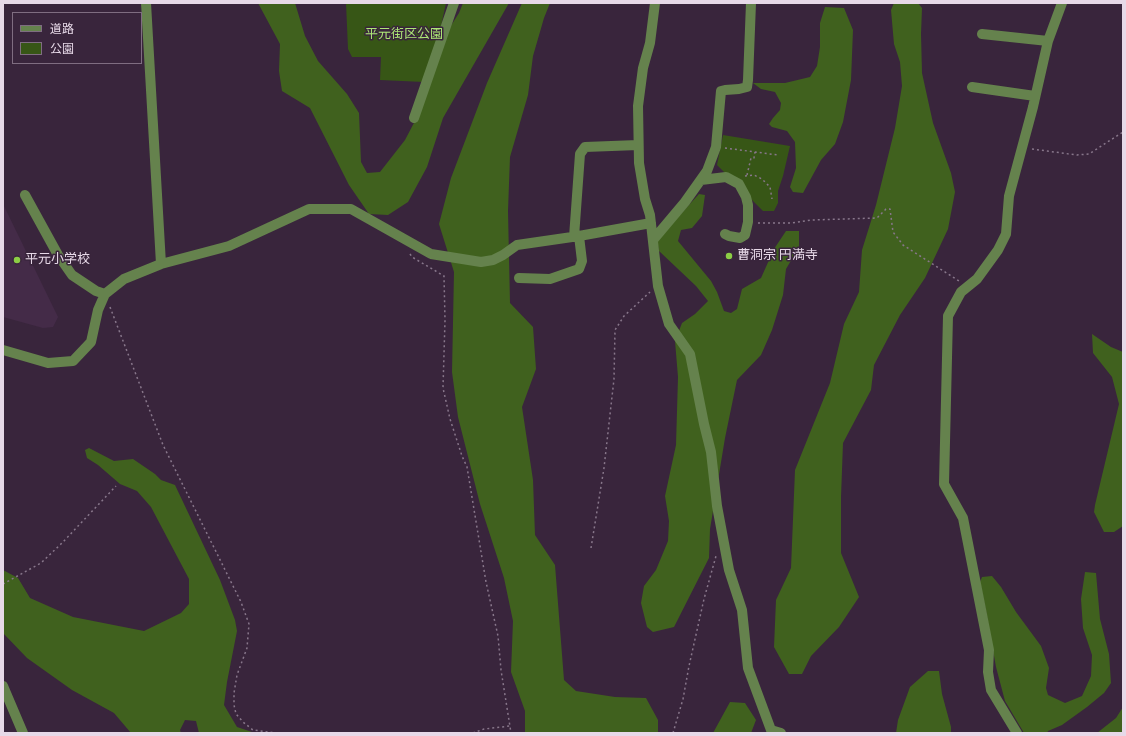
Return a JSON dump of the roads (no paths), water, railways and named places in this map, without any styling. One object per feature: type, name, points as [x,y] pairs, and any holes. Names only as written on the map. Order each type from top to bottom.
[{"type":"street","points":[[146,3],[161,264]]},
{"type":"street","points":[[414,118],[454,3]]},
{"type":"street","points":[[655,3],[650,43],[643,68],[638,106],[638,163],[645,199],[650,214],[658,286],[669,324],[690,354],[711,452],[717,506],[729,570],[742,610],[748,668],[771,730],[781,733]]},
{"type":"street","points":[[653,240],[685,202],[707,171],[716,147],[721,91],[747,87],[751,3]]},
{"type":"street","points":[[1017,733],[991,690],[988,672],[989,650],[963,518],[944,484],[948,316],[960,292],[977,278],[998,250],[1006,234],[1008,196],[1022,147],[1048,41],[1062,3]]},
{"type":"street","points":[[982,34],[1048,41]]},
{"type":"street","points":[[972,87],[1035,96]]},
{"type":"street","points":[[519,278],[550,279],[579,269],[582,261],[577,237],[580,154],[584,148],[638,145]]},
{"type":"street","points":[[701,180],[726,177],[739,184],[746,197],[748,205],[748,222],[745,235],[740,238],[725,234]]},
{"type":"street","points":[[26,195],[58,255],[72,275],[96,291],[105,294]]},
{"type":"street","points":[[3,350],[48,362],[73,360],[91,342],[98,310],[105,294],[124,279],[161,264],[229,246],[309,209],[351,209],[430,254],[481,262],[493,260],[504,255],[517,245],[577,237],[651,223]]},
{"type":"street","points":[[3,686],[23,733]]},
{"type":"place","name":"曹洞宗 円満寺","points":[[729,256]]},
{"type":"place","name":"平元小学校","points":[[17,260]]},
{"type":"park label","name":"平元街区公園","points":[[404,35]]}]
